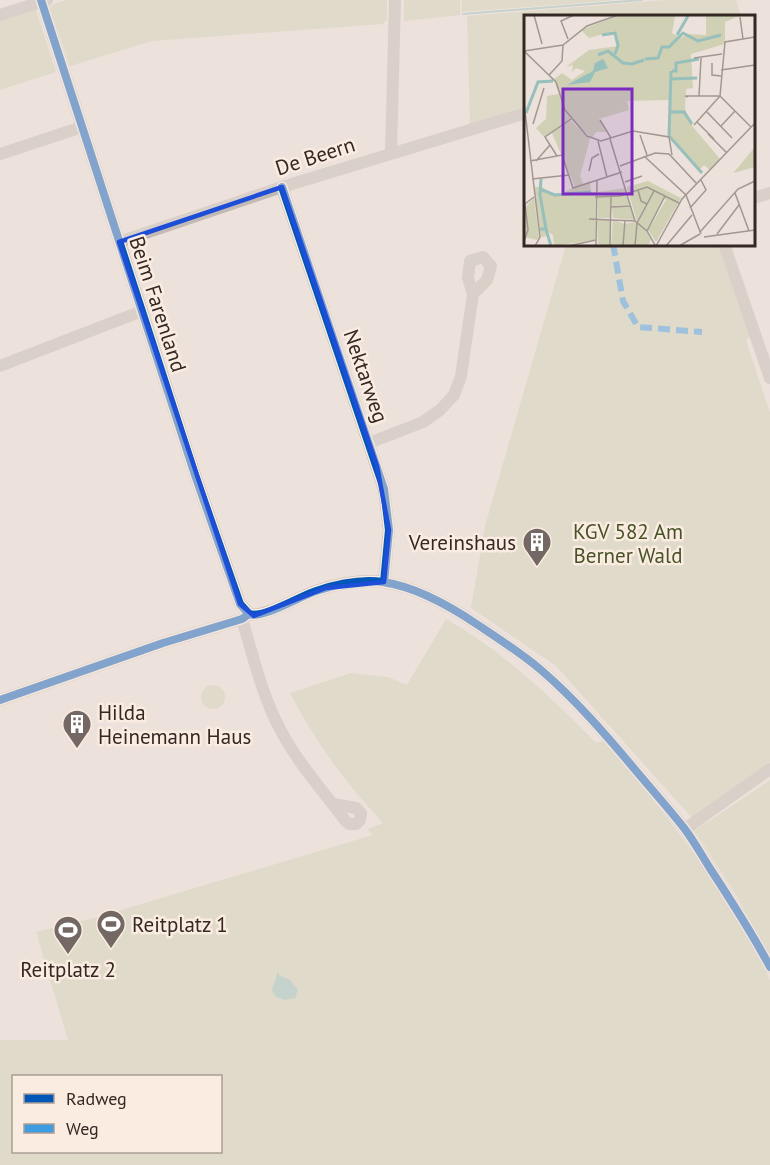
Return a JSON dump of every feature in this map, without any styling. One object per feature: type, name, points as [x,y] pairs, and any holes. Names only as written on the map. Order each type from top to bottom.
[{"type":"street","points":[[391,152],[395,0]]},
{"type":"street","points":[[0,15],[43,1]]},
{"type":"street","name":"Beim Farenland","points":[[43,1],[195,476],[245,617],[255,665],[275,720],[291,750],[333,804]]},
{"type":"street","name":"De Beern","points":[[119,242],[391,152],[524,113]]},
{"type":"street","points":[[0,154],[82,127]]},
{"type":"street","name":"Nektarweg","points":[[282,187],[384,489],[389,530],[384,582]]},
{"type":"street","points":[[755,197],[770,193]]},
{"type":"street","points":[[725,246],[770,378]]},
{"type":"street","points":[[369,442],[423,422],[440,410],[454,394],[461,376],[473,294]]},
{"type":"street","points":[[0,366],[142,311]]},
{"type":"street","points":[[0,700],[154,646],[245,617],[259,615],[294,599],[337,585],[384,582],[419,593],[444,604],[502,641],[540,669],[580,708],[685,829],[751,931],[770,967]]},
{"type":"street","points":[[685,829],[770,769]]},
{"type":"highlighted area","points":[[282,187],[377,466],[389,530],[384,582],[326,588],[254,616],[240,604],[119,242]]},
{"type":"green space","points":[[66,0],[387,0],[387,20],[383,24],[152,41],[70,66],[50,9],[52,5]]},
{"type":"green space","points":[[404,0],[460,0],[460,15],[404,21]]},
{"type":"green space","points":[[462,0],[618,0],[461,12]]},
{"type":"green space","points":[[665,0],[736,0],[741,15],[524,15],[524,107],[470,124],[467,16]]},
{"type":"green space","points":[[36,10],[56,72],[0,90],[0,21]]},
{"type":"green space","name":"KGV 582 Am Berner Wald","points":[[566,246],[718,246],[750,337],[746,340],[770,413],[770,762],[692,818],[556,666],[471,608],[485,526]]},
{"type":"green space","points":[[446,619],[507,660],[596,743],[603,741],[656,804],[721,893],[759,956],[770,981],[770,1165],[0,1165],[0,1040],[68,1040],[36,932],[91,919],[373,835],[367,829],[383,823],[332,761],[310,729],[290,693],[351,673],[388,677],[407,685]]},
{"type":"green space","points":[[213,685],[222,688],[225,697],[222,706],[213,709],[204,706],[201,697],[204,688]]},
{"type":"green space","points":[[770,780],[770,956],[735,893],[694,830]]},
{"type":"water","points":[[278,972],[280,976],[290,980],[298,990],[295,998],[285,1000],[276,997],[272,990]]},
{"type":"waterway","points":[[463,14],[642,0]]},
{"type":"marked path","points":[[613,246],[623,301],[638,327],[702,332]]},
{"type":"cycle path","points":[[41,0],[195,475],[240,604],[249,614]]},
{"type":"cycle path","points":[[282,187],[384,489],[389,530],[384,582]]},
{"type":"cycle path","points":[[0,700],[163,643],[242,619],[249,614],[255,615],[272,610],[332,586],[375,581],[408,588],[445,604],[510,646],[541,670],[579,706],[688,833],[770,967]]},
{"type":"place","name":"Vereinshaus","points":[[537,568]]},
{"type":"place","name":"Hilda Heinemann Haus","points":[[77,750]]},
{"type":"place","name":"Reitplatz 1","points":[[111,950]]},
{"type":"place","name":"Reitplatz 2","points":[[68,956]]}]
